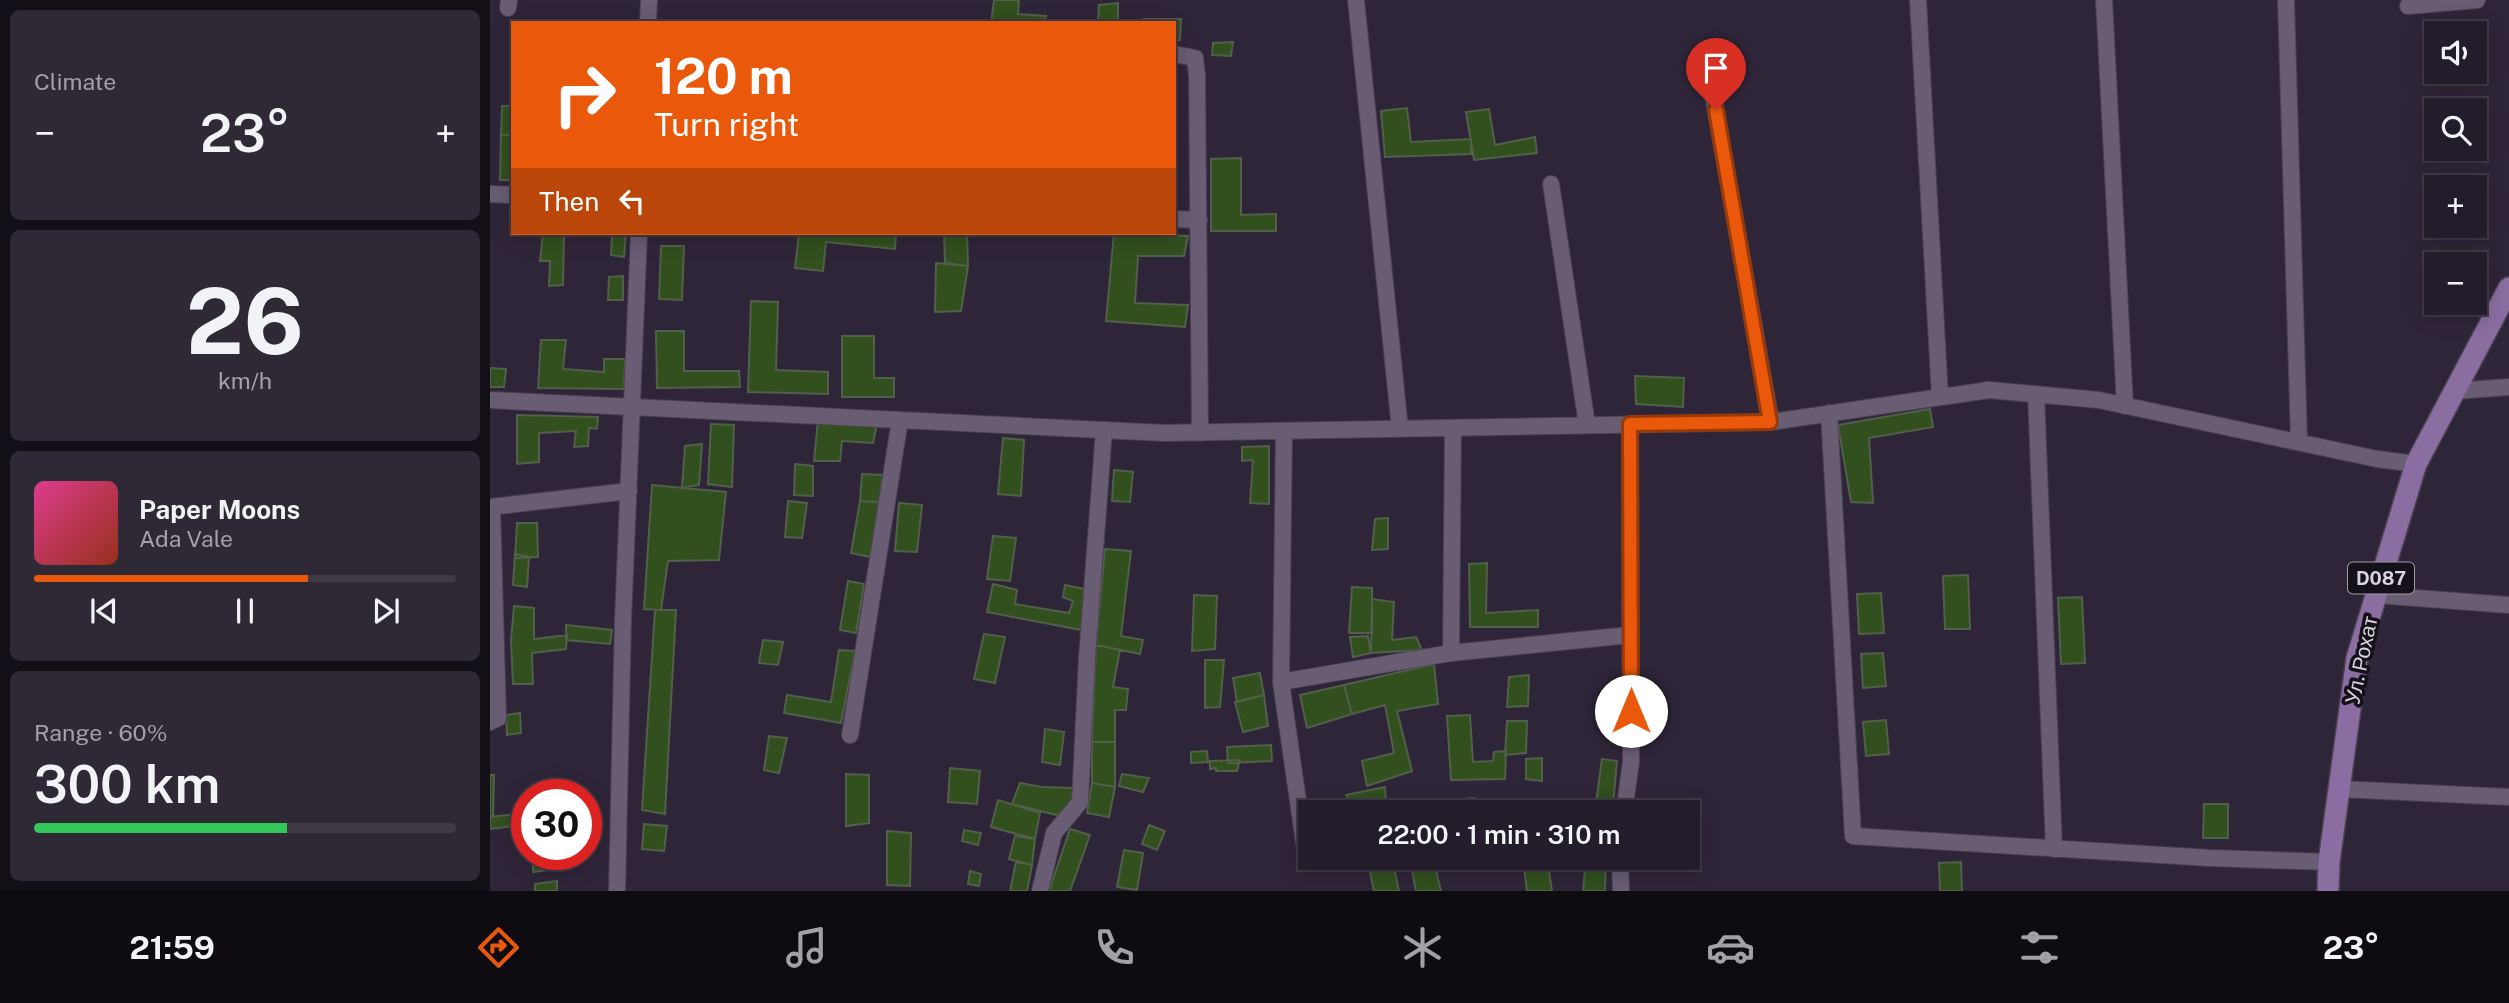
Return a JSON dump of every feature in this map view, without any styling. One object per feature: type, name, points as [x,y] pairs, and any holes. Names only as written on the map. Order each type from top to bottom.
[{"type":"main road","name":"Ул. Рохат","points":[[2328,891],[2329,862],[2357,658],[2416,464],[2509,288]]},
{"type":"street","points":[[648,21],[649,0]]},
{"type":"street","points":[[1356,0],[1400,429]]},
{"type":"street","points":[[1918,0],[1940,397]]},
{"type":"street","points":[[2104,0],[2125,406]]},
{"type":"street","points":[[2286,0],[2299,442]]},
{"type":"street","points":[[2408,6],[2477,0]]},
{"type":"street","points":[[1176,54],[1195,58],[1197,76],[1200,433]]},
{"type":"street","points":[[1711,83],[1770,422]]},
{"type":"street","points":[[1550,184],[1587,425]]},
{"type":"street","points":[[490,194],[511,195]]},
{"type":"street","points":[[1176,219],[1199,220]]},
{"type":"street","points":[[617,891],[639,235]]},
{"type":"street","points":[[2455,391],[2509,387]]},
{"type":"street","points":[[490,400],[1200,433],[1770,422],[1989,390],[2099,400],[2377,459],[2416,464]]},
{"type":"street","points":[[2036,394],[2054,849]]},
{"type":"street","points":[[1829,413],[1853,836],[2210,859],[2329,862]]},
{"type":"street","points":[[850,735],[900,420]]},
{"type":"street","points":[[1626,800],[1631,762],[1630,424]]},
{"type":"street","points":[[1451,653],[1453,428]]},
{"type":"street","points":[[1040,891],[1054,834],[1080,802],[1088,645],[1104,430]]},
{"type":"street","points":[[1284,431],[1281,682],[1298,801]]},
{"type":"street","points":[[490,722],[498,718],[491,507],[629,491]]},
{"type":"street","points":[[2376,595],[2509,606]]},
{"type":"street","points":[[1281,682],[1451,653],[1630,635]]},
{"type":"street","points":[[2339,789],[2509,797]]},
{"type":"street","points":[[1620,870],[1621,891]]},
{"type":"building","points":[[994,0],[1019,0],[1018,14],[1046,16],[1045,21],[991,21]]},
{"type":"building","points":[[1118,3],[1118,21],[1098,21],[1099,5]]},
{"type":"building","points":[[1181,19],[1180,40],[1176,41],[1176,21],[1144,21]]},
{"type":"building","points":[[1233,42],[1231,56],[1212,55],[1213,43]]},
{"type":"building","points":[[502,106],[511,106],[511,135],[501,135]]},
{"type":"building","points":[[1407,108],[1411,142],[1471,139],[1471,154],[1385,157],[1381,111]]},
{"type":"building","points":[[1489,109],[1495,145],[1535,137],[1537,153],[1474,160],[1466,112]]},
{"type":"building","points":[[501,135],[511,135],[511,180],[500,180]]},
{"type":"building","points":[[1241,158],[1241,215],[1276,214],[1276,231],[1211,231],[1211,159]]},
{"type":"building","points":[[543,235],[564,235],[563,285],[549,286],[550,261],[540,261]]},
{"type":"building","points":[[612,235],[626,235],[624,257],[611,255]]},
{"type":"building","points":[[799,235],[896,235],[895,249],[826,242],[823,271],[795,268]]},
{"type":"building","points":[[944,235],[967,235],[968,266],[945,263]]},
{"type":"building","points":[[1114,235],[1188,236],[1184,256],[1138,256],[1135,303],[1188,305],[1185,327],[1106,321]]},
{"type":"building","points":[[661,246],[684,246],[682,300],[659,299]]},
{"type":"building","points":[[936,263],[968,266],[961,311],[935,312]]},
{"type":"building","points":[[623,276],[623,300],[608,300],[609,277]]},
{"type":"building","points":[[751,301],[778,302],[776,370],[828,372],[828,394],[748,392]]},
{"type":"building","points":[[656,331],[684,331],[684,371],[739,371],[740,387],[657,388]]},
{"type":"building","points":[[842,336],[874,336],[874,378],[894,378],[894,397],[842,397]]},
{"type":"building","points":[[541,340],[566,340],[563,369],[604,372],[604,359],[625,359],[624,389],[538,388]]},
{"type":"building","points":[[490,368],[506,369],[504,387],[490,387]]},
{"type":"building","points":[[1635,376],[1684,378],[1683,407],[1636,404]]},
{"type":"building","points":[[1930,409],[1933,427],[1869,438],[1873,503],[1851,502],[1838,425]]},
{"type":"building","points":[[517,415],[598,417],[597,429],[589,428],[588,446],[574,447],[576,431],[539,433],[539,462],[517,464]]},
{"type":"building","points":[[818,420],[877,424],[873,443],[842,441],[840,461],[814,461]]},
{"type":"building","points":[[711,424],[734,425],[732,487],[708,484]]},
{"type":"building","points":[[1003,438],[1024,440],[1021,496],[998,494]]},
{"type":"building","points":[[702,444],[699,485],[682,488],[685,446]]},
{"type":"building","points":[[1269,446],[1269,504],[1250,503],[1253,460],[1242,461],[1242,447]]},
{"type":"building","points":[[795,464],[813,466],[813,496],[794,495]]},
{"type":"building","points":[[1114,470],[1133,472],[1130,502],[1112,501]]},
{"type":"building","points":[[862,474],[883,475],[879,502],[860,501]]},
{"type":"building","points":[[652,485],[726,492],[719,560],[668,561],[661,610],[644,609]]},
{"type":"building","points":[[788,501],[807,503],[802,538],[785,537]]},
{"type":"building","points":[[860,501],[879,502],[870,557],[851,553]]},
{"type":"building","points":[[899,503],[922,505],[917,552],[895,551]]},
{"type":"building","points":[[1388,518],[1388,549],[1372,550],[1375,519]]},
{"type":"building","points":[[517,523],[537,523],[538,557],[515,558]]},
{"type":"building","points":[[993,536],[1016,538],[1010,581],[987,579]]},
{"type":"building","points":[[1105,549],[1131,551],[1121,636],[1143,640],[1140,654],[1096,645]]},
{"type":"building","points":[[515,554],[529,557],[527,587],[513,585]]},
{"type":"building","points":[[1487,563],[1486,613],[1538,610],[1538,627],[1470,627],[1469,564]]},
{"type":"building","points":[[1968,575],[1970,629],[1945,629],[1943,576]]},
{"type":"building","points":[[848,581],[864,584],[856,633],[840,630]]},
{"type":"building","points":[[993,584],[1017,590],[1015,604],[1069,613],[1073,601],[1063,597],[1065,585],[1085,589],[1081,630],[987,612]]},
{"type":"building","points":[[1352,587],[1372,588],[1372,633],[1349,633]]},
{"type":"building","points":[[1881,593],[1884,633],[1859,634],[1857,594]]},
{"type":"building","points":[[1194,595],[1217,596],[1215,649],[1192,651]]},
{"type":"building","points":[[2082,597],[2085,663],[2061,664],[2058,598]]},
{"type":"building","points":[[1372,599],[1394,602],[1392,640],[1416,637],[1422,650],[1371,653]]},
{"type":"building","points":[[514,606],[534,608],[534,639],[567,635],[566,649],[532,653],[533,684],[513,684],[511,640]]},
{"type":"building","points":[[655,610],[676,610],[665,814],[642,810]]},
{"type":"building","points":[[566,625],[612,630],[610,644],[566,640]]},
{"type":"building","points":[[984,634],[1005,637],[995,683],[974,679]]},
{"type":"building","points":[[1368,636],[1371,653],[1353,657],[1350,637]]},
{"type":"building","points":[[763,640],[783,642],[778,665],[759,663]]},
{"type":"building","points":[[1096,645],[1120,650],[1113,687],[1128,689],[1126,710],[1115,710],[1115,742],[1092,742]]},
{"type":"building","points":[[839,650],[855,651],[841,723],[784,713],[787,695],[831,702]]},
{"type":"building","points":[[1883,653],[1886,686],[1863,688],[1861,654]]},
{"type":"building","points":[[1205,660],[1224,660],[1220,707],[1205,708]]},
{"type":"building","points":[[1434,664],[1438,704],[1397,711],[1412,771],[1367,786],[1362,761],[1394,753],[1385,705],[1352,714],[1344,685]]},
{"type":"building","points":[[1260,673],[1264,695],[1237,702],[1233,678]]},
{"type":"building","points":[[1529,675],[1528,706],[1507,707],[1509,677]]},
{"type":"building","points":[[1344,685],[1352,714],[1307,728],[1300,695]]},
{"type":"building","points":[[1264,695],[1268,726],[1243,732],[1235,702]]},
{"type":"building","points":[[520,713],[521,733],[507,735],[506,715]]},
{"type":"building","points":[[1470,715],[1473,762],[1493,761],[1494,752],[1506,751],[1505,779],[1451,780],[1447,716]]},
{"type":"building","points":[[1886,720],[1889,754],[1866,756],[1863,722]]},
{"type":"building","points":[[1507,721],[1527,721],[1526,753],[1505,755]]},
{"type":"building","points":[[1045,729],[1064,732],[1060,765],[1042,762]]},
{"type":"building","points":[[769,736],[787,738],[779,773],[764,770]]},
{"type":"building","points":[[1092,742],[1115,742],[1115,787],[1092,783]]},
{"type":"building","points":[[1271,745],[1272,761],[1228,763],[1227,747]]},
{"type":"building","points":[[1207,751],[1208,762],[1191,763],[1191,752]]},
{"type":"building","points":[[1542,758],[1542,781],[1526,779],[1526,759]]},
{"type":"building","points":[[1602,759],[1617,761],[1614,800],[1596,800]]},
{"type":"building","points":[[1240,760],[1237,771],[1210,769],[1210,761]]},
{"type":"building","points":[[950,768],[980,771],[977,804],[948,802]]},
{"type":"building","points":[[846,774],[869,775],[869,823],[846,826]]},
{"type":"building","points":[[1122,774],[1149,778],[1143,792],[1119,786]]},
{"type":"building","points":[[490,775],[494,775],[493,816],[490,817]]},
{"type":"building","points":[[1020,783],[1074,788],[1071,802],[1061,816],[1012,804]]},
{"type":"building","points":[[1092,783],[1115,787],[1109,817],[1087,813]]},
{"type":"building","points":[[1385,787],[1386,800],[1348,800],[1346,795]]},
{"type":"building","points":[[998,800],[1040,813],[1035,839],[991,827]]},
{"type":"building","points":[[2204,804],[2228,804],[2228,838],[2203,838]]},
{"type":"building","points":[[511,815],[511,826],[490,829],[490,817]]},
{"type":"building","points":[[644,824],[667,826],[664,851],[642,849]]},
{"type":"building","points":[[1149,825],[1165,831],[1157,850],[1142,844]]},
{"type":"building","points":[[1070,829],[1090,835],[1070,891],[1049,891]]},
{"type":"building","points":[[964,830],[981,833],[978,845],[962,841]]},
{"type":"building","points":[[887,831],[911,833],[910,886],[887,885]]},
{"type":"building","points":[[1015,836],[1035,839],[1032,865],[1009,859]]},
{"type":"building","points":[[1124,850],[1143,853],[1137,890],[1117,887]]},
{"type":"building","points":[[1016,862],[1032,865],[1027,891],[1010,891]]},
{"type":"building","points":[[1961,862],[1962,891],[1940,891],[1939,863]]},
{"type":"building","points":[[1370,870],[1395,870],[1399,891],[1374,891]]},
{"type":"building","points":[[1412,870],[1436,870],[1441,891],[1416,891]]},
{"type":"building","points":[[1524,870],[1549,870],[1552,891],[1527,891]]},
{"type":"building","points":[[1585,870],[1606,870],[1605,891],[1583,891]]},
{"type":"building","points":[[970,871],[981,874],[979,886],[968,884]]},
{"type":"building","points":[[557,881],[557,891],[535,891],[535,884]]},
{"type":"route","points":[[1631,711],[1630,424],[1770,422],[1716,110]]}]
